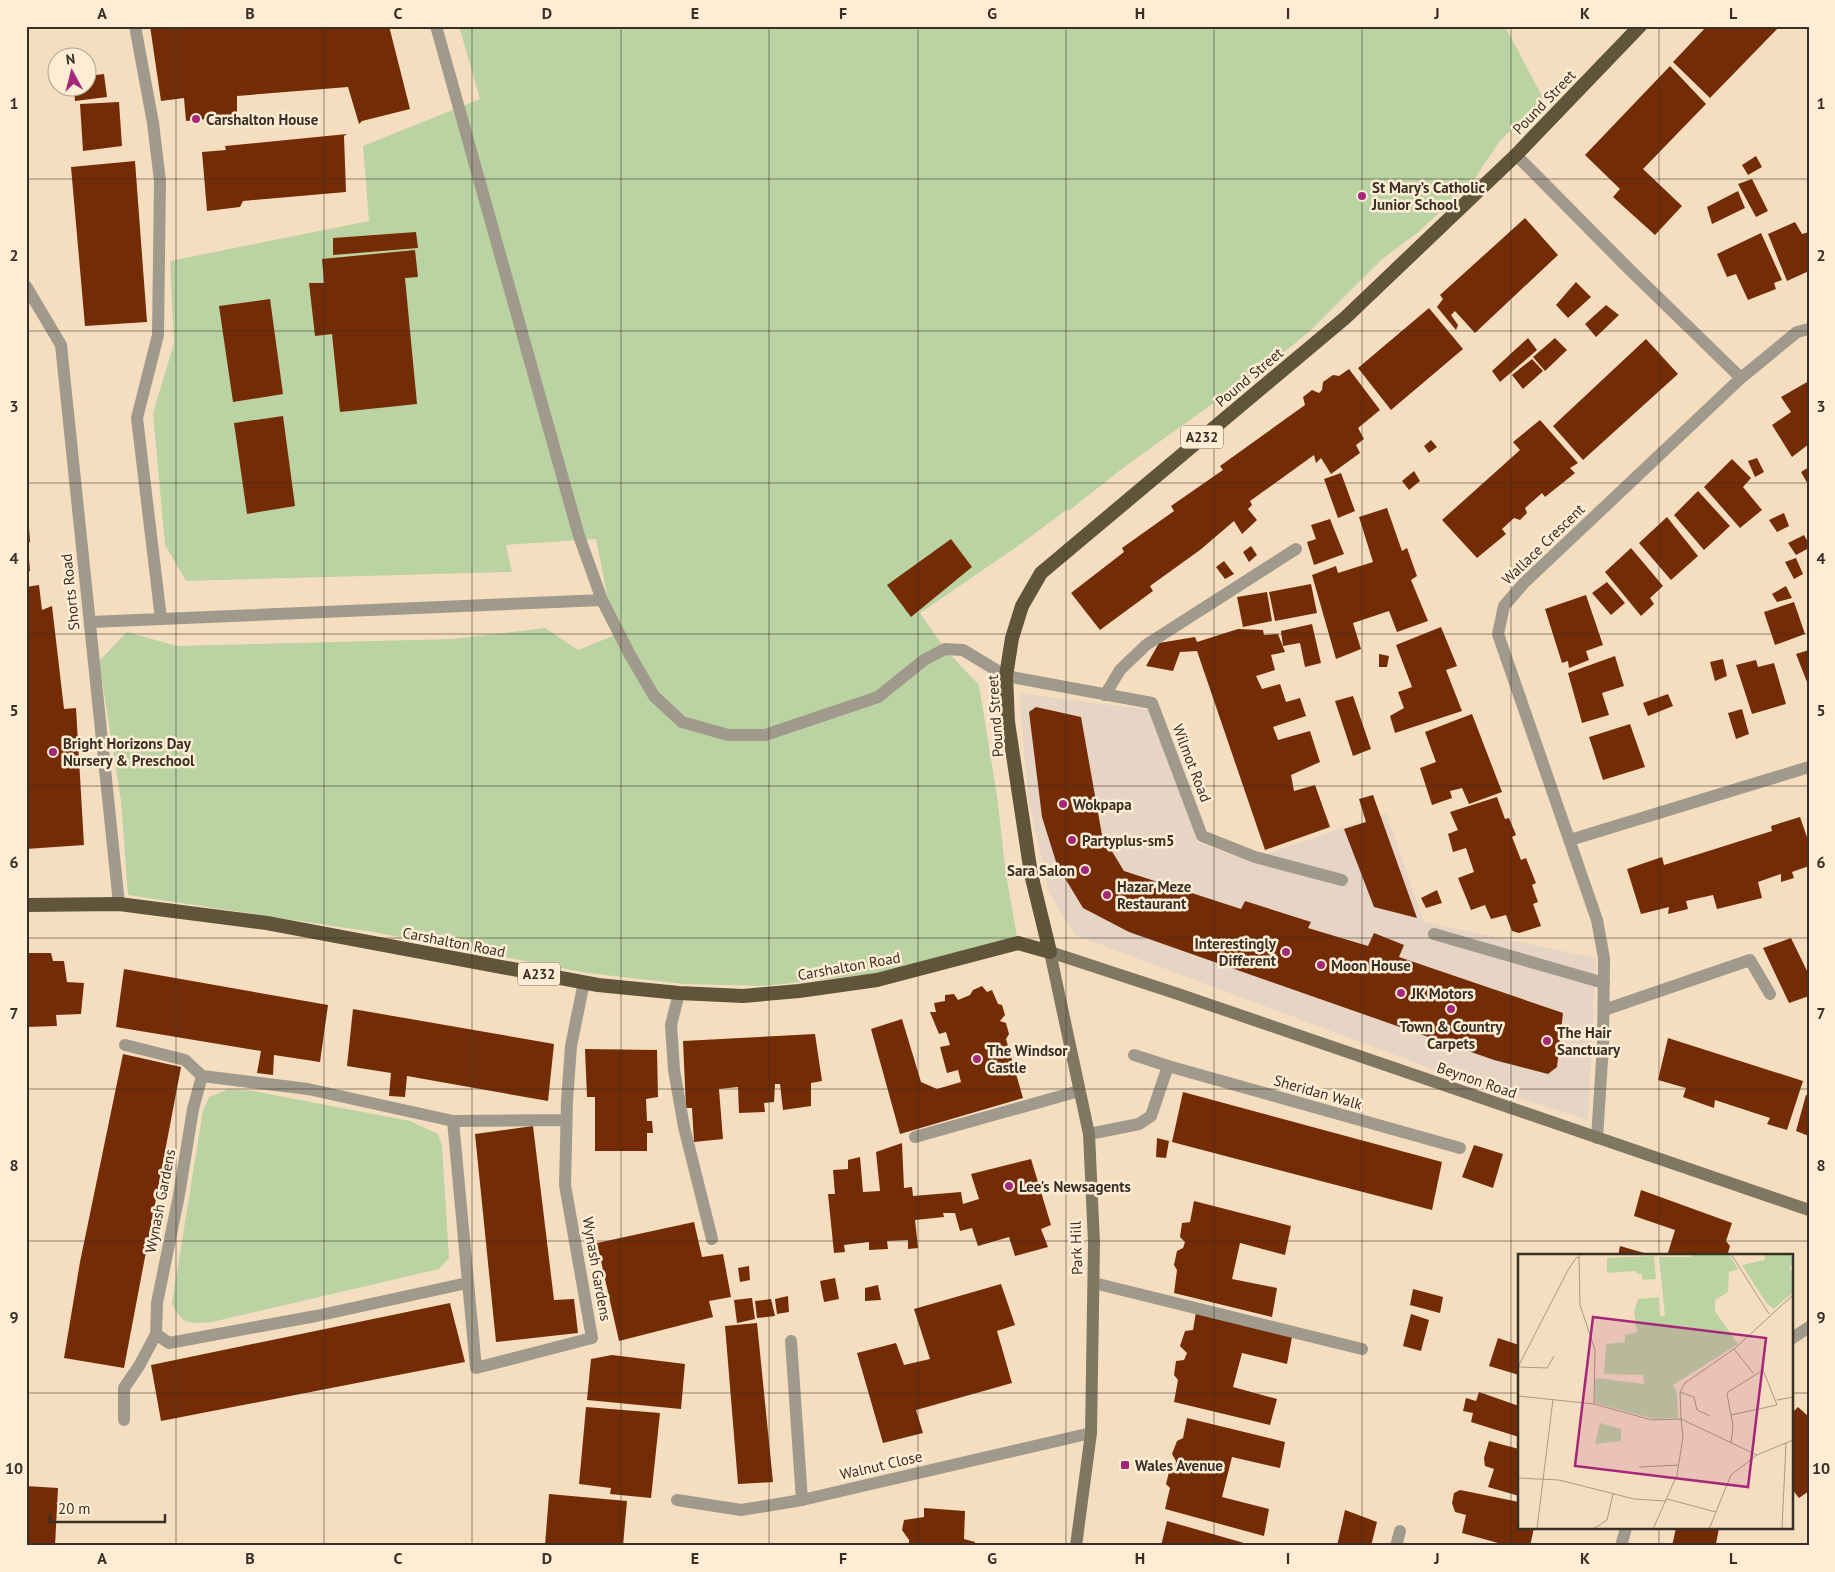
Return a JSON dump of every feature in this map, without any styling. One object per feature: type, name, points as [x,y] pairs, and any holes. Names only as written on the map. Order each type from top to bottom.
[{"type":"highway","name":"Pound Street","points":[[1050,952],[1031,874],[1008,722],[1006,676],[1012,638],[1022,606],[1041,573],[1345,318],[1516,155],[1640,26]]},
{"type":"highway","name":"Carshalton Road","points":[[26,905],[118,904],[267,924],[584,982],[679,993],[743,996],[800,991],[868,981],[1018,943],[1050,952]]},
{"type":"main road","name":"Park Hill","points":[[1050,952],[1089,1134],[1094,1283],[1091,1433],[1076,1546]]},
{"type":"main road","name":"Beynon Road","points":[[1050,952],[1809,1210]]},
{"type":"street","points":[[135,26],[153,123],[160,181],[158,335],[137,418],[161,620]]},
{"type":"street","points":[[436,26],[579,536],[602,600],[630,655],[654,696],[682,722],[728,735],[765,735],[878,697],[924,660],[945,649],[963,650],[1006,676]]},
{"type":"street","points":[[1516,155],[1741,378]]},
{"type":"street","name":"Shorts Road","points":[[26,286],[61,345],[118,904]]},
{"type":"street","name":"Wallace Crescent","points":[[1597,1138],[1604,1010],[1604,958],[1596,920],[1570,840],[1498,634],[1504,606],[1524,583],[1741,378],[1797,332],[1809,329]]},
{"type":"street","points":[[1105,695],[1120,670],[1146,645],[1296,549]]},
{"type":"street","points":[[90,622],[602,600]]},
{"type":"street","name":"Wilmot Road","points":[[1006,676],[1152,703],[1202,836],[1255,857],[1342,880]]},
{"type":"street","points":[[1570,840],[1809,767]]},
{"type":"street","points":[[1434,934],[1604,983]]},
{"type":"street","points":[[1604,1010],[1750,960],[1770,994]]},
{"type":"street","name":"Wynash Gardens","points":[[453,1121],[476,1368],[592,1338],[565,1185],[566,1120],[571,1046],[584,982]]},
{"type":"street","points":[[679,993],[672,1025],[674,1070],[684,1127],[712,1239]]},
{"type":"street","points":[[125,1045],[185,1060],[202,1076],[308,1089],[453,1121],[566,1120]]},
{"type":"street","name":"Sheridan Walk","points":[[1134,1054],[1168,1066],[1460,1148]]},
{"type":"street","points":[[1089,1134],[1139,1124],[1151,1116],[1168,1066]]},
{"type":"street","name":"Wynash Gardens","points":[[124,1420],[124,1388],[139,1366],[156,1334],[157,1303],[179,1195],[193,1109],[202,1076]]},
{"type":"street","points":[[914,1136],[1080,1091]]},
{"type":"street","points":[[156,1334],[169,1343],[316,1316],[467,1283]]},
{"type":"street","points":[[1094,1283],[1362,1350]]},
{"type":"street","points":[[1792,1338],[1809,1327]]},
{"type":"street","points":[[791,1341],[802,1500]]},
{"type":"street","name":"Walnut Close","points":[[677,1500],[741,1510],[802,1500],[1091,1433]]},
{"type":"street","points":[[1621,1546],[1625,1530]]},
{"type":"street","points":[[1396,1546],[1400,1531]]},
{"type":"shaded area","points":[[1019,693],[1149,710],[1197,842],[1261,865],[1264,855],[1386,813],[1424,922],[1596,958],[1588,1120],[1451,1076],[1075,935],[1049,893],[1028,797]]},
{"type":"green space","points":[[459,26],[1505,26],[1543,98],[1499,142],[1471,184],[1417,233],[1381,260],[1310,331],[1283,353],[1123,468],[1070,510],[1065,511],[1018,546],[920,613],[945,649],[979,685],[997,796],[1006,874],[1018,943],[891,972],[764,986],[684,984],[587,973],[373,932],[128,895],[121,801],[99,661],[127,632],[177,646],[452,639],[545,628],[578,650],[615,635],[596,539],[506,545],[512,572],[186,581],[165,545],[153,413],[174,343],[170,261],[369,221],[363,146],[480,99]]},
{"type":"green space","points":[[229,1089],[253,1091],[410,1121],[438,1134],[442,1146],[449,1258],[439,1269],[212,1322],[187,1322],[179,1316],[172,1303],[203,1110],[209,1097]]},
{"type":"building","name":"Carshalton House","points":[[150,26],[389,26],[410,109],[362,121],[359,124],[348,87],[237,96],[237,116],[186,121],[184,98],[161,101]]},
{"type":"building","points":[[1707,26],[1780,26],[1710,98],[1673,62]]},
{"type":"building","points":[[1670,66],[1706,104],[1643,169],[1682,206],[1655,235],[1613,197],[1620,189],[1585,155]]},
{"type":"building","points":[[104,74],[107,97],[75,101],[75,98],[98,98],[98,75]]},
{"type":"building","points":[[119,102],[122,146],[83,151],[80,104]]},
{"type":"building","points":[[347,134],[344,136],[346,192],[243,201],[240,207],[207,211],[202,152],[226,150],[225,146]]},
{"type":"building","points":[[1756,156],[1762,167],[1748,175],[1742,165]]},
{"type":"building","points":[[135,161],[147,322],[85,326],[71,167]]},
{"type":"building","points":[[1752,179],[1768,211],[1756,217],[1738,184]]},
{"type":"building","points":[[1738,191],[1745,208],[1712,224],[1707,207]]},
{"type":"building","points":[[1525,218],[1558,255],[1475,333],[1455,311],[1451,315],[1458,325],[1456,330],[1437,307],[1443,299],[1440,295]]},
{"type":"building","points":[[1795,222],[1802,234],[1809,232],[1809,271],[1787,281],[1768,234]]},
{"type":"building","points":[[416,232],[418,248],[333,255],[333,238]]},
{"type":"building","points":[[1761,233],[1782,280],[1774,283],[1776,289],[1748,300],[1736,274],[1727,277],[1717,254]]},
{"type":"building","points":[[415,250],[418,277],[405,278],[417,404],[340,412],[332,334],[315,336],[309,283],[324,283],[322,259]]},
{"type":"building","points":[[1576,282],[1591,297],[1568,318],[1556,305]]},
{"type":"building","points":[[270,299],[283,394],[233,402],[219,306]]},
{"type":"building","points":[[1606,305],[1619,315],[1596,337],[1585,324]]},
{"type":"building","points":[[1429,308],[1463,349],[1391,410],[1358,368]]},
{"type":"building","points":[[1528,338],[1537,350],[1500,382],[1492,371]]},
{"type":"building","points":[[1555,338],[1567,350],[1545,371],[1533,357]]},
{"type":"building","points":[[1646,339],[1678,374],[1583,460],[1553,426]]},
{"type":"building","points":[[1532,359],[1543,371],[1523,389],[1512,375]]},
{"type":"building","points":[[1349,369],[1380,410],[1358,428],[1364,439],[1356,445],[1360,453],[1331,474],[1321,458],[1316,463],[1314,455],[1250,501],[1252,505],[1248,509],[1257,520],[1242,534],[1234,521],[1200,550],[1150,586],[1153,591],[1100,630],[1071,593],[1124,552],[1122,548],[1174,511],[1171,506],[1223,470],[1220,466],[1305,405],[1303,397],[1312,390],[1319,393],[1322,390],[1323,382],[1333,375],[1339,376]]},
{"type":"building","points":[[1809,381],[1809,444],[1792,457],[1772,425],[1791,412],[1781,397]]},
{"type":"building","points":[[283,416],[295,506],[247,514],[234,423]]},
{"type":"building","points":[[1540,420],[1578,463],[1570,468],[1575,473],[1545,497],[1542,493],[1525,508],[1527,513],[1520,520],[1514,518],[1502,529],[1506,534],[1477,558],[1442,520],[1520,450],[1513,442]]},
{"type":"building","points":[[1431,440],[1437,447],[1429,453],[1424,446]]},
{"type":"building","points":[[1757,458],[1764,472],[1755,477],[1748,461]]},
{"type":"building","points":[[1732,459],[1751,478],[1743,487],[1762,510],[1740,528],[1704,487]]},
{"type":"building","points":[[1809,467],[1809,486],[1801,472]]},
{"type":"building","points":[[1414,471],[1420,481],[1409,490],[1402,481]]},
{"type":"building","points":[[1341,473],[1355,511],[1338,518],[1324,479]]},
{"type":"building","points":[[1698,491],[1730,526],[1704,550],[1674,515]]},
{"type":"building","points":[[1387,508],[1402,551],[1407,548],[1417,576],[1411,580],[1428,621],[1397,632],[1389,611],[1353,623],[1361,649],[1336,659],[1312,575],[1336,566],[1338,573],[1373,562],[1359,517]]},
{"type":"building","points":[[26,512],[28,512],[30,542],[26,542]]},
{"type":"building","points":[[1784,513],[1789,526],[1777,532],[1769,520]]},
{"type":"building","points":[[1667,517],[1698,556],[1671,580],[1639,543]]},
{"type":"building","points":[[1330,519],[1344,554],[1314,565],[1307,542],[1316,539],[1311,525]]},
{"type":"building","points":[[1804,535],[1809,548],[1796,555],[1788,543]]},
{"type":"building","points":[[951,539],[972,567],[911,617],[887,585]]},
{"type":"building","points":[[1251,546],[1257,555],[1249,562],[1243,552]]},
{"type":"building","points":[[26,547],[28,547],[30,571],[26,572]]},
{"type":"building","points":[[1631,548],[1663,586],[1650,598],[1654,604],[1641,616],[1605,572]]},
{"type":"building","points":[[1796,558],[1803,574],[1794,579],[1785,562]]},
{"type":"building","points":[[1224,561],[1234,574],[1225,579],[1216,567]]},
{"type":"building","points":[[1607,582],[1625,603],[1611,615],[1592,593]]},
{"type":"building","points":[[1311,584],[1317,613],[1275,621],[1269,592]]},
{"type":"building","points":[[39,585],[42,610],[52,606],[64,709],[76,708],[84,845],[26,849],[26,587]]},
{"type":"building","points":[[1786,586],[1792,598],[1777,602],[1772,594]]},
{"type":"building","points":[[1267,592],[1272,621],[1243,627],[1237,597]]},
{"type":"building","points":[[1586,595],[1603,645],[1586,651],[1589,660],[1569,668],[1568,661],[1562,663],[1545,609]]},
{"type":"building","points":[[1794,602],[1805,634],[1775,645],[1764,612]]},
{"type":"building","points":[[1312,624],[1321,663],[1305,667],[1300,643],[1283,646],[1281,631]]},
{"type":"building","points":[[1441,627],[1457,666],[1446,670],[1462,711],[1395,733],[1390,716],[1404,708],[1398,692],[1412,687],[1396,645]]},
{"type":"building","points":[[1238,629],[1263,630],[1264,635],[1278,634],[1285,652],[1271,655],[1275,670],[1256,676],[1262,689],[1280,684],[1286,702],[1300,698],[1306,716],[1273,727],[1278,740],[1310,731],[1320,762],[1291,775],[1294,791],[1315,785],[1330,827],[1265,850],[1197,651],[1180,652],[1173,671],[1146,666],[1159,643],[1195,637],[1197,642]]},
{"type":"building","points":[[1809,650],[1809,687],[1796,654]]},
{"type":"building","points":[[1379,654],[1389,656],[1387,667],[1379,667]]},
{"type":"building","points":[[1615,656],[1624,686],[1602,693],[1609,715],[1582,723],[1568,673]]},
{"type":"building","points":[[1723,659],[1727,676],[1715,681],[1710,662]]},
{"type":"building","points":[[1756,660],[1758,667],[1774,663],[1786,704],[1752,714],[1736,665]]},
{"type":"building","points":[[1668,694],[1673,706],[1648,716],[1643,703]]},
{"type":"building","points":[[1353,696],[1371,749],[1353,756],[1335,701]]},
{"type":"building","points":[[1036,707],[1081,717],[1102,835],[1124,871],[1241,909],[1245,901],[1311,922],[1308,928],[1368,946],[1374,933],[1404,945],[1399,957],[1563,1013],[1557,1067],[1548,1074],[1494,1060],[1129,932],[1083,908],[1057,865],[1042,817],[1029,712]]},
{"type":"building","points":[[1742,709],[1749,734],[1736,739],[1728,713]]},
{"type":"building","points":[[1472,714],[1502,792],[1469,804],[1462,788],[1450,791],[1452,798],[1432,805],[1420,768],[1436,762],[1425,732]]},
{"type":"building","points":[[1630,724],[1645,767],[1603,780],[1589,737]]},
{"type":"building","points":[[1373,795],[1417,918],[1374,907],[1344,829],[1366,822],[1359,799]]},
{"type":"building","points":[[1497,797],[1505,819],[1509,818],[1516,835],[1512,837],[1521,860],[1526,858],[1536,883],[1532,885],[1538,902],[1533,904],[1541,926],[1519,933],[1512,931],[1506,915],[1491,919],[1485,905],[1471,910],[1458,878],[1474,872],[1466,848],[1453,852],[1448,834],[1458,830],[1450,812]]},
{"type":"building","points":[[1800,817],[1809,843],[1809,866],[1792,872],[1794,878],[1781,882],[1781,874],[1758,882],[1762,898],[1717,909],[1713,895],[1686,901],[1688,909],[1668,914],[1669,907],[1641,914],[1627,869],[1662,857],[1664,865],[1772,831],[1771,826]]},
{"type":"building","points":[[1437,890],[1442,903],[1426,908],[1421,898]]},
{"type":"building","points":[[1791,938],[1809,975],[1809,996],[1789,1003],[1763,948]]},
{"type":"building","points":[[26,953],[51,953],[53,961],[64,961],[67,982],[84,983],[81,1014],[56,1015],[57,1026],[26,1027]]},
{"type":"building","points":[[124,969],[328,1005],[320,1062],[274,1055],[273,1075],[257,1073],[261,1051],[116,1027]]},
{"type":"building","name":"The Windsor Castle","points":[[982,986],[987,992],[992,990],[998,1004],[1002,1005],[1005,1015],[1000,1021],[1006,1023],[1009,1034],[1006,1039],[1023,1098],[900,1134],[871,1029],[902,1019],[921,1082],[937,1089],[961,1082],[958,1070],[947,1073],[940,1047],[950,1045],[946,1032],[939,1034],[930,1012],[936,1012],[934,1003],[945,1001],[945,995],[954,994],[958,1000],[970,995],[973,990]]},
{"type":"building","points":[[353,1009],[554,1044],[548,1101],[407,1076],[405,1097],[389,1096],[391,1073],[347,1066]]},
{"type":"building","points":[[815,1034],[822,1081],[811,1083],[811,1106],[783,1110],[780,1084],[775,1084],[774,1102],[764,1103],[765,1112],[739,1113],[738,1087],[719,1089],[723,1139],[694,1142],[692,1108],[686,1108],[683,1041]]},
{"type":"building","points":[[1668,1038],[1803,1081],[1787,1130],[1767,1124],[1770,1118],[1715,1100],[1714,1108],[1683,1097],[1686,1088],[1658,1080]]},
{"type":"building","points":[[585,1049],[657,1050],[658,1097],[646,1099],[647,1121],[652,1121],[653,1133],[647,1133],[647,1151],[595,1151],[595,1097],[587,1097]]},
{"type":"building","points":[[123,1054],[181,1067],[124,1368],[64,1358],[80,1262]]},
{"type":"building","points":[[1183,1092],[1442,1162],[1432,1210],[1172,1142]]},
{"type":"building","points":[[26,1094],[29,1094],[29,1108],[26,1108]]},
{"type":"building","points":[[1806,1095],[1809,1096],[1809,1136],[1796,1131]]},
{"type":"building","points":[[533,1126],[554,1300],[574,1299],[578,1333],[496,1342],[475,1134]]},
{"type":"building","points":[[1157,1138],[1169,1141],[1166,1158],[1156,1157]]},
{"type":"building","points":[[902,1143],[904,1188],[912,1187],[913,1196],[961,1192],[963,1204],[979,1199],[971,1174],[1031,1159],[1051,1225],[1041,1229],[1048,1247],[1015,1256],[1009,1237],[978,1246],[972,1228],[960,1231],[955,1213],[943,1213],[944,1217],[915,1220],[918,1248],[908,1249],[908,1240],[887,1241],[888,1249],[869,1250],[869,1242],[844,1245],[845,1252],[834,1253],[828,1194],[835,1194],[833,1170],[848,1169],[848,1160],[860,1157],[863,1192],[880,1191],[876,1152]]},
{"type":"building","points":[[1474,1145],[1503,1154],[1493,1188],[1462,1177]]},
{"type":"building","points":[[1641,1190],[1732,1223],[1726,1241],[1730,1246],[1728,1254],[1668,1254],[1675,1230],[1634,1216]]},
{"type":"building","points":[[1194,1201],[1291,1226],[1285,1255],[1240,1243],[1232,1279],[1277,1288],[1272,1317],[1174,1293],[1177,1270],[1174,1265],[1177,1251],[1183,1248],[1185,1242],[1180,1237],[1182,1223],[1190,1222]]},
{"type":"building","points":[[694,1222],[702,1257],[723,1254],[731,1297],[709,1301],[713,1317],[619,1341],[597,1243]]},
{"type":"building","points":[[1620,1246],[1648,1254],[1618,1254]]},
{"type":"building","points":[[749,1266],[750,1280],[740,1282],[738,1268]]},
{"type":"building","points":[[835,1278],[839,1299],[824,1302],[820,1281]]},
{"type":"building","points":[[1001,1284],[1015,1325],[997,1331],[1012,1383],[916,1410],[923,1433],[883,1443],[857,1353],[896,1343],[904,1365],[930,1359],[914,1309]]},
{"type":"building","points":[[878,1285],[881,1300],[865,1301],[865,1288]]},
{"type":"building","points":[[1413,1289],[1443,1297],[1440,1313],[1410,1305]]},
{"type":"building","points":[[788,1296],[789,1312],[777,1314],[775,1299]]},
{"type":"building","points":[[752,1298],[755,1319],[737,1323],[734,1300]]},
{"type":"building","points":[[771,1299],[775,1316],[757,1318],[755,1301]]},
{"type":"building","points":[[450,1303],[465,1362],[161,1421],[151,1365]]},
{"type":"building","points":[[1196,1312],[1292,1337],[1287,1364],[1242,1353],[1233,1387],[1277,1399],[1270,1425],[1174,1402],[1178,1380],[1174,1375],[1176,1361],[1184,1360],[1187,1353],[1180,1346],[1185,1331],[1193,1330]]},
{"type":"building","points":[[1411,1314],[1429,1320],[1421,1351],[1403,1346]]},
{"type":"building","points":[[757,1323],[773,1482],[738,1484],[725,1326]]},
{"type":"building","points":[[1498,1338],[1518,1345],[1518,1375],[1489,1366]]},
{"type":"building","points":[[612,1355],[685,1364],[681,1409],[587,1400],[591,1359]]},
{"type":"building","points":[[1479,1392],[1518,1406],[1518,1437],[1471,1422],[1473,1413],[1463,1411],[1466,1398],[1476,1401]]},
{"type":"building","points":[[586,1407],[660,1413],[651,1498],[610,1494],[611,1488],[579,1484]]},
{"type":"building","points":[[1798,1407],[1809,1417],[1809,1491],[1799,1498],[1792,1489],[1792,1408],[1794,1411]]},
{"type":"building","points":[[1187,1418],[1285,1442],[1280,1468],[1232,1457],[1222,1497],[1269,1509],[1264,1536],[1165,1509],[1170,1488],[1166,1484],[1169,1472],[1175,1470],[1176,1461],[1172,1454],[1177,1441],[1183,1438]]},
{"type":"building","points":[[1489,1441],[1518,1449],[1518,1496],[1488,1487],[1494,1469],[1485,1466],[1484,1458]]},
{"type":"building","points":[[26,1486],[58,1488],[55,1546],[26,1546]]},
{"type":"building","points":[[1460,1490],[1518,1502],[1518,1530],[1534,1530],[1530,1546],[1509,1546],[1462,1533],[1466,1515],[1455,1512],[1452,1503],[1454,1493]]},
{"type":"building","points":[[549,1494],[627,1501],[623,1546],[545,1546]]},
{"type":"building","points":[[924,1508],[965,1511],[964,1539],[975,1542],[974,1546],[909,1546],[909,1540],[902,1530],[904,1520],[924,1517]]},
{"type":"building","points":[[1345,1510],[1377,1522],[1371,1546],[1337,1546]]},
{"type":"building","points":[[1167,1521],[1251,1545],[1251,1546],[1161,1546]]},
{"type":"building","points":[[1676,1530],[1719,1530],[1716,1544],[1719,1546],[1672,1546]]},
{"type":"place","name":"Carshalton House","points":[[196,119]]},
{"type":"place","name":"St Mary’s Catholic Junior School","points":[[1362,196]]},
{"type":"place","name":"Bright Horizons Day Nursery & Preschool","points":[[53,752]]},
{"type":"place","name":"Wokpapa","points":[[1063,804]]},
{"type":"place","name":"Partyplus-sm5","points":[[1072,840]]},
{"type":"place","name":"Sara Salon","points":[[1085,870]]},
{"type":"place","name":"Hazar Meze Restaurant","points":[[1107,895]]},
{"type":"place","name":"Interestingly Different","points":[[1286,952]]},
{"type":"place","name":"Moon House","points":[[1321,965]]},
{"type":"place","name":"JK Motors","points":[[1401,993]]},
{"type":"place","name":"Town & Country Carpets","points":[[1451,1009]]},
{"type":"place","name":"The Hair Sanctuary","points":[[1547,1041]]},
{"type":"place","name":"The Windsor Castle","points":[[977,1059]]},
{"type":"place","name":"Lee's Newsagents","points":[[1009,1186]]},
{"type":"place","name":"Wales Avenue","points":[[1125,1465]]}]
